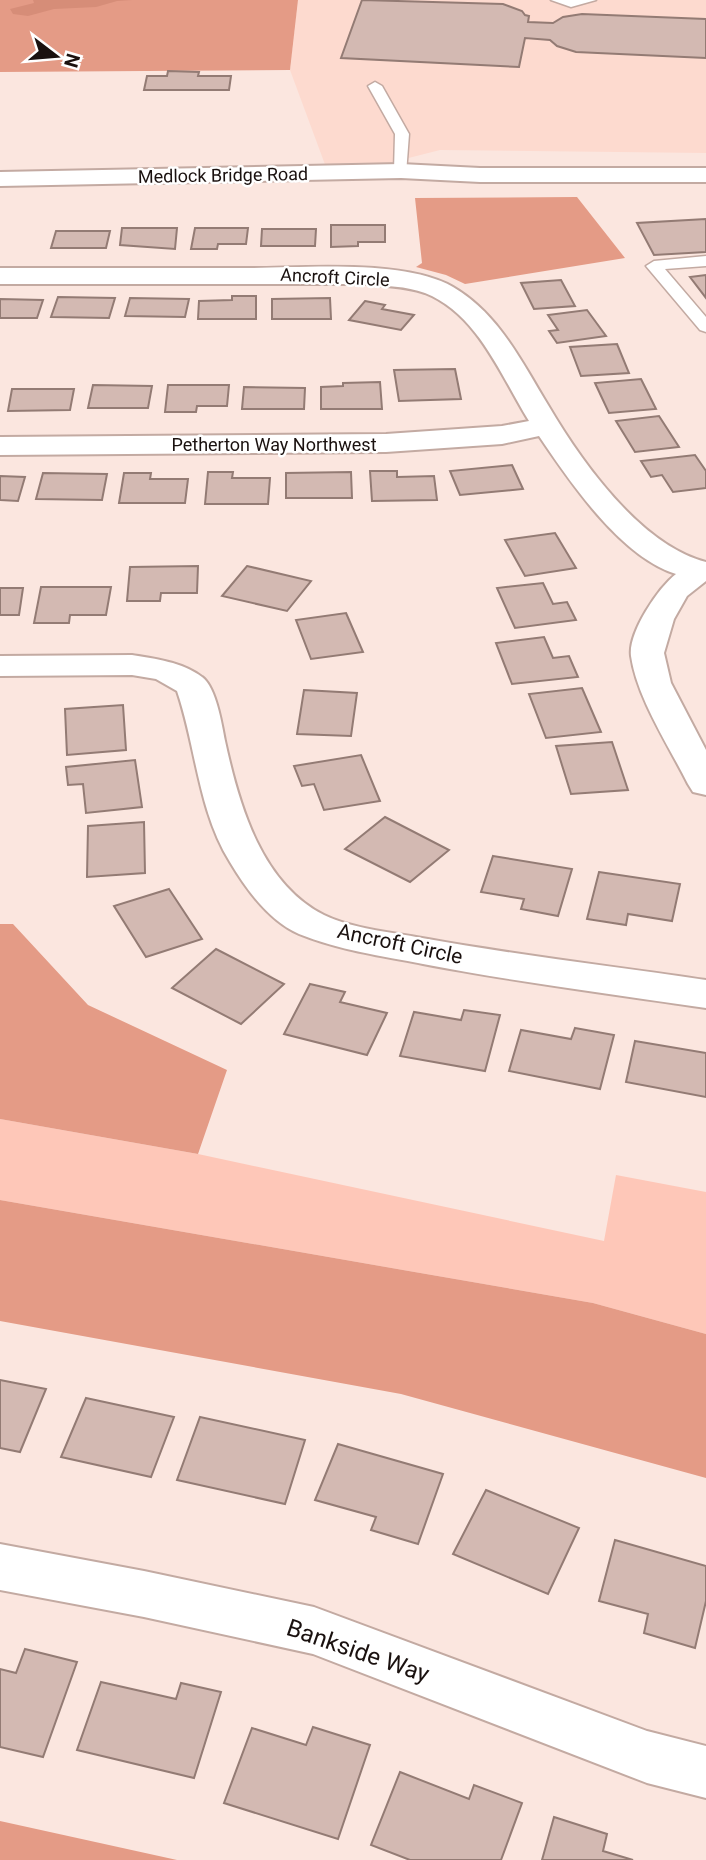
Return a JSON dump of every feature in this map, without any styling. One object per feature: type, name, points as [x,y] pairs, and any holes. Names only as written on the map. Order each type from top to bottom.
[{"type":"street","name":"Medlock Bridge Road","points":[[446,171],[480,166],[706,165]]},
{"type":"street","name":"Medlock Bridge Road","points":[[0,180],[401,171],[446,171],[480,175],[706,176]]},
{"type":"street","name":"Ancroft Circle","points":[[0,276],[366,276],[407,282],[442,292],[474,314],[507,360],[546,426],[610,510],[637,537],[664,556],[702,572]]},
{"type":"street","name":"Petherton Way Northwest","points":[[0,446],[386,443],[502,435],[546,426]]},
{"type":"street","points":[[702,572],[674,591],[658,619],[647,653],[654,683],[706,784]]},
{"type":"street","name":"Ancroft Circle","points":[[0,666],[132,665],[166,671],[192,685],[202,713],[218,786],[246,859],[276,899],[311,923],[360,939],[456,957],[706,994]]},
{"type":"street","name":"Bankside Way","points":[[0,1567],[144,1594],[314,1632],[647,1757],[706,1772]]},
{"type":"lane","points":[[557,0],[571,3],[590,0]]},
{"type":"lane","points":[[375,86],[402,134],[401,171]]},
{"type":"lane","points":[[706,261],[654,267],[706,327]]},
{"type":"shaded area","points":[[0,0],[298,0],[290,70],[0,72]]},
{"type":"shaded area","points":[[33,0],[132,0],[96,7],[54,9],[28,16],[13,14],[10,9],[34,3]]},
{"type":"shaded area","points":[[298,0],[706,0],[706,153],[440,150],[330,178],[290,70]]},
{"type":"shaded area","points":[[577,197],[625,258],[465,284],[446,275],[416,267],[422,263],[415,198]]},
{"type":"shaded area","points":[[0,924],[13,924],[88,1005],[227,1070],[198,1154],[0,1119]]},
{"type":"shaded area","points":[[0,1119],[198,1154],[604,1241],[616,1175],[706,1192],[706,1334],[593,1303],[0,1200]]},
{"type":"shaded area","points":[[0,1200],[593,1303],[706,1334],[706,1478],[401,1394],[0,1321]]},
{"type":"shaded area","points":[[0,1821],[177,1860],[0,1860]]},
{"type":"building","points":[[362,0],[503,4],[529,16],[528,22],[553,23],[563,17],[582,14],[706,19],[706,58],[576,52],[557,46],[550,40],[525,38],[519,67],[341,58]]},
{"type":"building","points":[[168,71],[199,72],[198,76],[231,76],[229,90],[144,90],[147,76],[167,76]]},
{"type":"building","points":[[706,219],[706,252],[654,255],[637,223]]},
{"type":"building","points":[[331,225],[385,225],[385,242],[358,242],[358,246],[331,247]]},
{"type":"building","points":[[122,228],[177,228],[175,249],[120,245]]},
{"type":"building","points":[[195,228],[248,228],[246,244],[218,244],[217,249],[191,249]]},
{"type":"building","points":[[262,229],[316,229],[315,246],[261,246]]},
{"type":"building","points":[[56,231],[110,231],[106,248],[51,248]]},
{"type":"building","points":[[706,275],[706,298],[690,277]]},
{"type":"building","points":[[561,280],[575,306],[534,309],[521,283]]},
{"type":"building","points":[[232,296],[256,296],[256,319],[198,319],[199,301],[232,300]]},
{"type":"building","points":[[58,297],[115,298],[109,318],[51,317]]},
{"type":"building","points":[[130,298],[189,299],[185,317],[125,316]]},
{"type":"building","points":[[330,298],[331,319],[272,319],[272,299]]},
{"type":"building","points":[[0,299],[43,300],[37,318],[0,318]]},
{"type":"building","points":[[365,301],[385,305],[382,309],[414,315],[401,330],[349,320]]},
{"type":"building","points":[[587,310],[606,336],[557,343],[549,331],[558,330],[548,315]]},
{"type":"building","points":[[617,344],[629,373],[581,376],[570,347]]},
{"type":"building","points":[[455,369],[461,399],[399,401],[394,370]]},
{"type":"building","points":[[641,379],[656,409],[609,413],[595,383]]},
{"type":"building","points":[[380,382],[382,409],[321,409],[321,387],[343,386],[343,383]]},
{"type":"building","points":[[93,385],[152,386],[148,408],[88,408]]},
{"type":"building","points":[[168,385],[229,385],[227,406],[197,406],[196,412],[165,412]]},
{"type":"building","points":[[244,387],[305,388],[304,409],[242,409]]},
{"type":"building","points":[[12,389],[74,389],[70,410],[8,411]]},
{"type":"building","points":[[659,416],[679,447],[635,452],[616,421]]},
{"type":"building","points":[[695,455],[706,471],[706,488],[673,492],[662,475],[651,477],[641,461]]},
{"type":"building","points":[[512,465],[523,489],[460,495],[450,471]]},
{"type":"building","points":[[370,471],[397,471],[397,477],[434,476],[437,500],[372,501]]},
{"type":"building","points":[[208,472],[233,472],[232,478],[270,478],[268,504],[205,504]]},
{"type":"building","points":[[351,472],[352,498],[286,498],[286,473]]},
{"type":"building","points":[[43,473],[107,474],[102,500],[36,499]]},
{"type":"building","points":[[124,473],[151,473],[150,479],[188,479],[185,503],[119,503]]},
{"type":"building","points":[[0,476],[25,477],[18,501],[0,500]]},
{"type":"building","points":[[555,533],[576,568],[525,576],[505,540]]},
{"type":"building","points":[[198,566],[197,593],[161,593],[160,601],[127,601],[130,567]]},
{"type":"building","points":[[247,566],[311,581],[287,611],[222,596]]},
{"type":"building","points":[[543,583],[553,604],[567,602],[576,620],[515,628],[497,588]]},
{"type":"building","points":[[41,587],[111,587],[106,615],[70,615],[69,623],[34,623]]},
{"type":"building","points":[[0,588],[23,588],[19,615],[0,615]]},
{"type":"building","points":[[346,613],[363,652],[311,659],[296,620]]},
{"type":"building","points":[[544,637],[553,658],[569,656],[578,677],[512,684],[496,643]]},
{"type":"building","points":[[582,688],[601,732],[546,738],[529,694]]},
{"type":"building","points":[[304,690],[357,693],[351,736],[297,734]]},
{"type":"building","points":[[123,705],[126,750],[67,755],[65,709]]},
{"type":"building","points":[[612,742],[628,790],[571,794],[556,746]]},
{"type":"building","points":[[361,755],[380,801],[324,810],[314,784],[302,786],[294,766]]},
{"type":"building","points":[[135,760],[142,807],[86,813],[83,784],[68,785],[66,767]]},
{"type":"building","points":[[385,817],[449,850],[410,882],[345,849]]},
{"type":"building","points":[[144,822],[145,873],[87,877],[88,826]]},
{"type":"building","points":[[493,856],[572,869],[558,916],[521,909],[524,899],[481,892]]},
{"type":"building","points":[[599,872],[680,884],[672,921],[628,914],[626,925],[587,919]]},
{"type":"building","points":[[169,889],[202,939],[146,957],[114,906]]},
{"type":"building","points":[[216,949],[284,984],[241,1024],[172,988]]},
{"type":"building","points":[[310,984],[345,992],[340,1002],[387,1013],[367,1055],[284,1034]]},
{"type":"building","points":[[464,1010],[500,1015],[485,1071],[400,1056],[414,1012],[461,1020]]},
{"type":"building","points":[[575,1028],[614,1035],[600,1089],[509,1071],[521,1030],[571,1039]]},
{"type":"building","points":[[635,1041],[706,1053],[706,1097],[626,1082]]},
{"type":"building","points":[[0,1380],[46,1389],[20,1452],[0,1448]]},
{"type":"building","points":[[86,1398],[174,1417],[151,1477],[61,1457]]},
{"type":"building","points":[[200,1417],[305,1440],[285,1504],[177,1480]]},
{"type":"building","points":[[338,1444],[443,1474],[418,1544],[371,1530],[376,1517],[315,1500]]},
{"type":"building","points":[[486,1490],[579,1528],[548,1594],[453,1554]]},
{"type":"building","points":[[615,1540],[706,1566],[706,1601],[695,1648],[644,1633],[648,1614],[599,1601]]},
{"type":"building","points":[[25,1649],[77,1662],[43,1757],[0,1747],[0,1669],[16,1673]]},
{"type":"building","points":[[101,1682],[176,1699],[181,1683],[221,1692],[194,1778],[77,1750]]},
{"type":"building","points":[[313,1727],[370,1745],[338,1839],[224,1803],[252,1728],[306,1745]]},
{"type":"building","points":[[400,1772],[469,1799],[474,1785],[522,1803],[501,1860],[410,1860],[371,1845]]},
{"type":"building","points":[[554,1817],[607,1834],[603,1851],[633,1860],[542,1860]]}]
